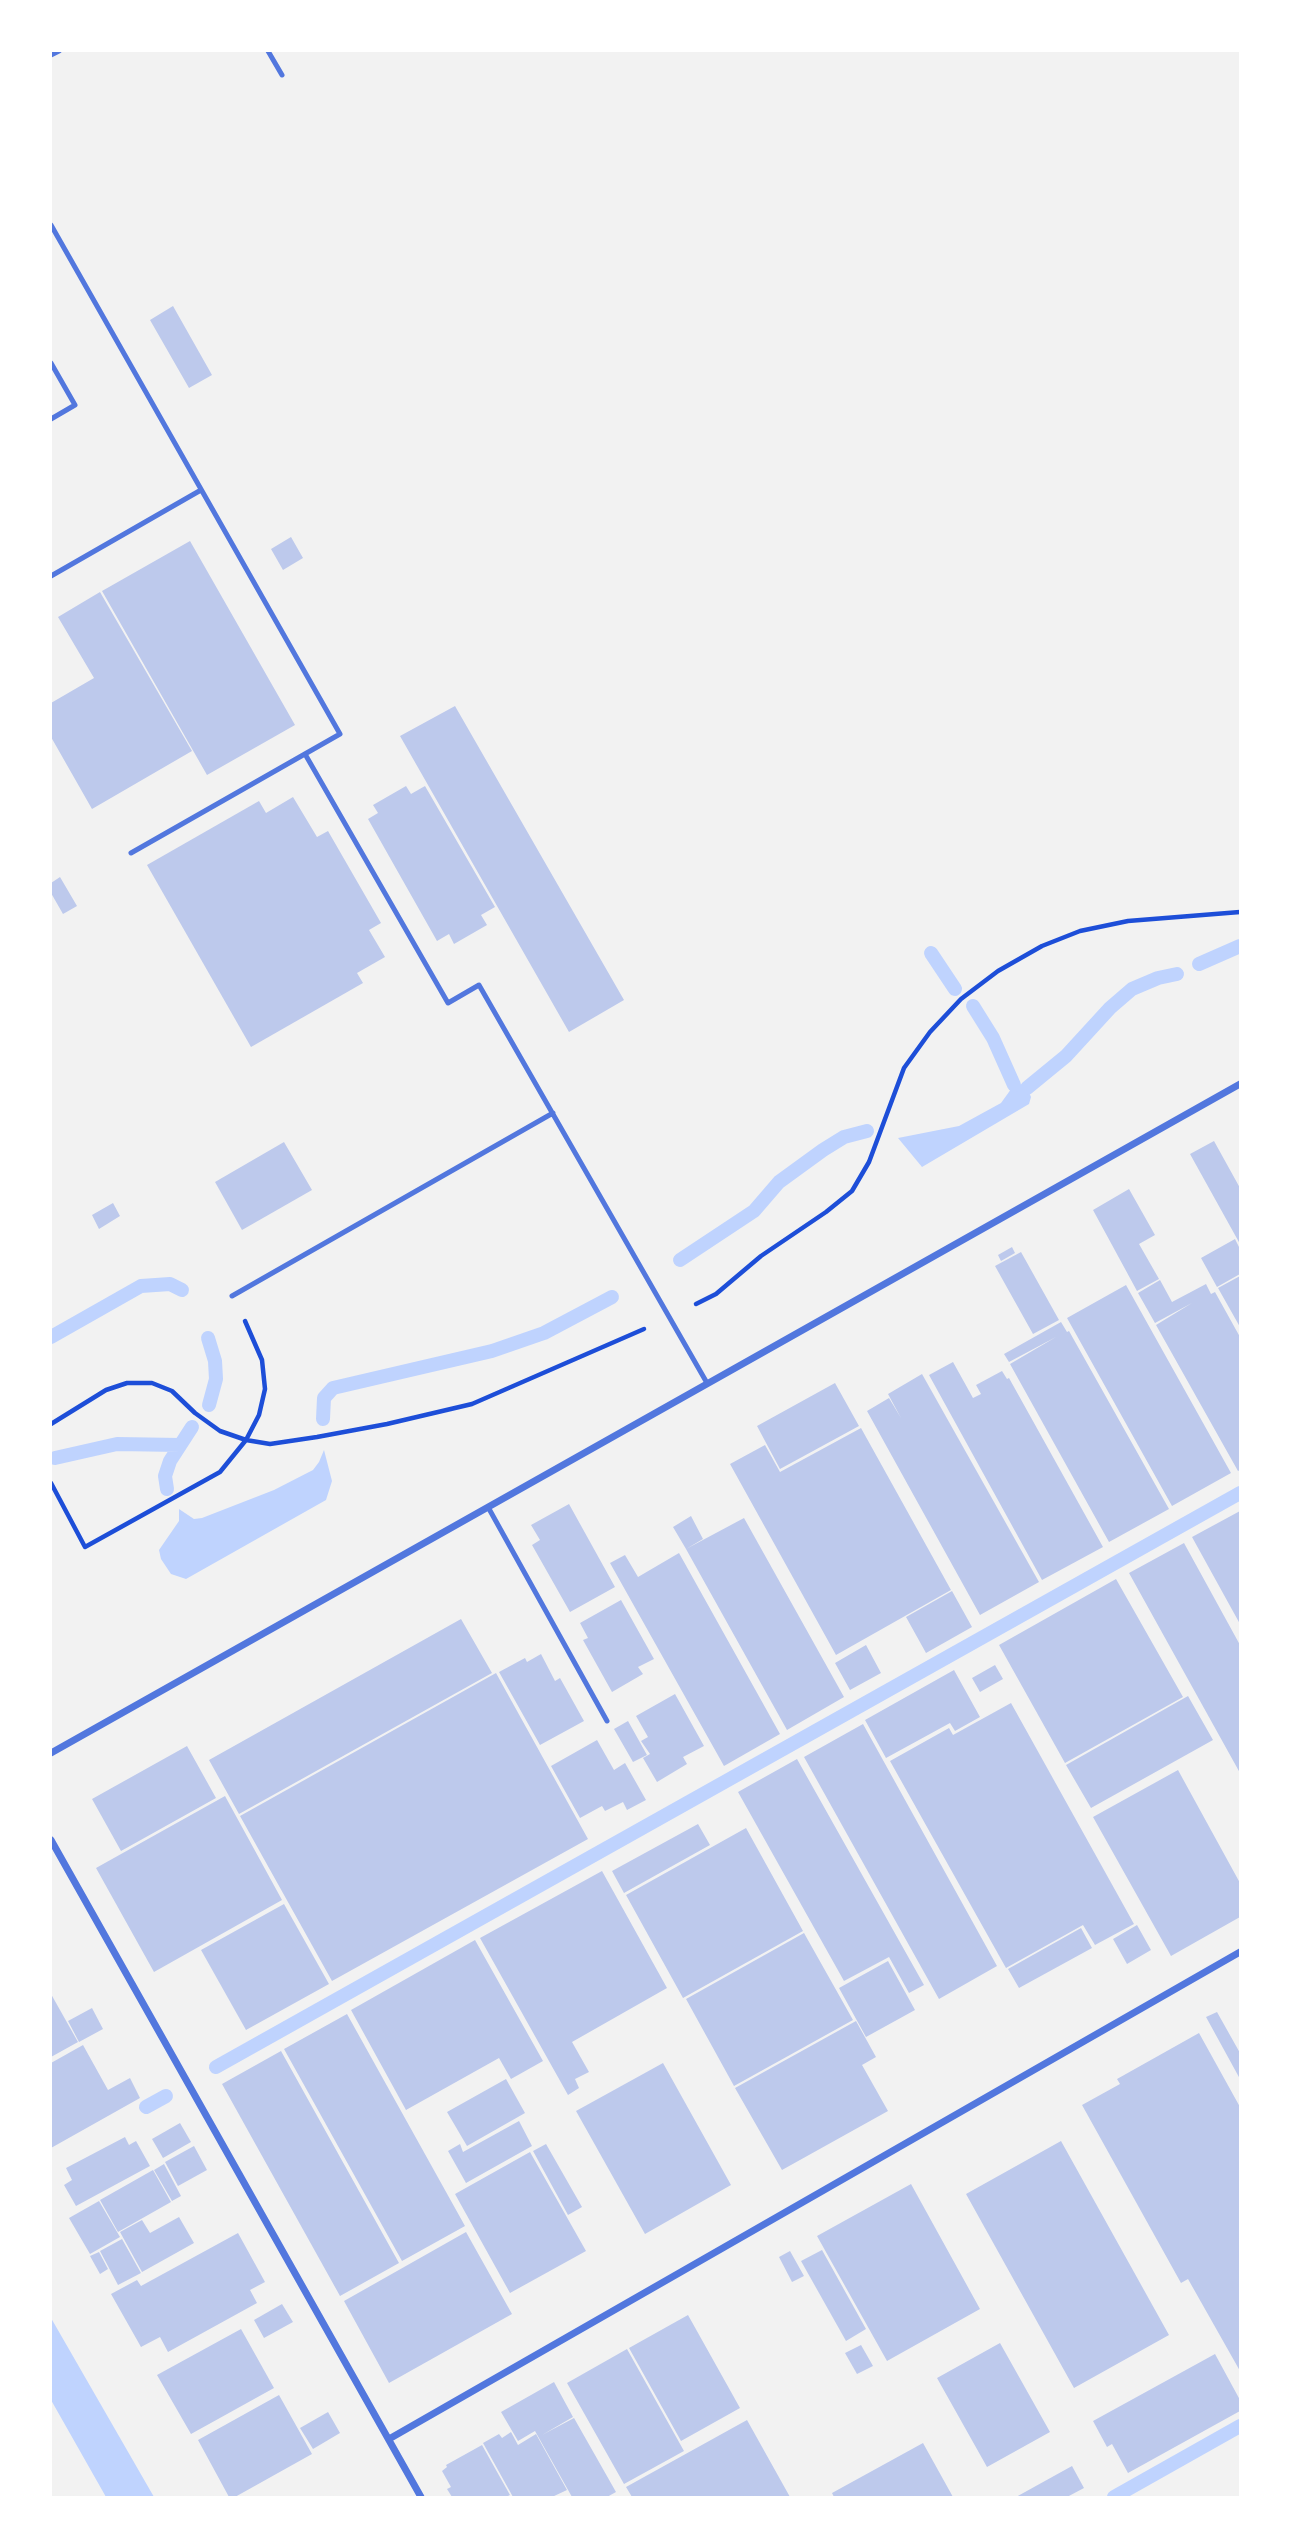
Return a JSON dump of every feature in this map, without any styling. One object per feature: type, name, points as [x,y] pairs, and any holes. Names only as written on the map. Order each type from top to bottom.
[{"type":"street","points":[[51,1753],[1240,1084]]},
{"type":"street","points":[[51,1840],[421,2497]]},
{"type":"street","points":[[389,2440],[1240,1952]]},
{"type":"lane","points":[[51,55],[59,51]]},
{"type":"lane","points":[[268,51],[282,75]]},
{"type":"lane","points":[[51,225],[340,734],[131,853]]},
{"type":"lane","points":[[51,363],[75,405],[51,419]]},
{"type":"lane","points":[[51,576],[201,490]]},
{"type":"lane","points":[[305,754],[448,1003],[479,985],[707,1383]]},
{"type":"lane","points":[[232,1296],[553,1113]]},
{"type":"lane","points":[[488,1507],[607,1721]]},
{"type":"path","points":[[51,1424],[106,1390],[127,1383],[152,1383],[172,1391],[195,1413],[220,1430],[246,1440],[270,1444],[387,1424],[472,1404],[716,1294],[761,1256],[826,1213],[852,1191],[869,1162],[904,1068],[930,1032],[961,999],[998,971],[1042,946],[1080,931],[1128,921],[1240,912]]},
{"type":"path","points":[[51,1483],[86,1547],[220,1472],[246,1440],[259,1415],[265,1389],[262,1360],[232,1296]]},
{"type":"water","points":[[1014,1085],[1027,1088],[1031,1097],[1029,1104],[922,1167],[898,1138],[959,1126],[1001,1103]]},
{"type":"water","points":[[324,1450],[332,1481],[326,1500],[186,1579],[171,1574],[161,1559],[159,1550],[179,1521],[179,1509],[194,1519],[202,1518],[274,1490],[313,1470]]},
{"type":"water","points":[[51,2318],[154,2497],[106,2497],[51,2400]]},
{"type":"building","points":[[173,306],[212,375],[189,388],[150,320]]},
{"type":"building","points":[[291,537],[303,558],[283,570],[271,549]]},
{"type":"building","points":[[190,541],[295,725],[207,775],[102,591]]},
{"type":"building","points":[[100,592],[192,751],[92,809],[51,737],[51,703],[94,678],[58,617]]},
{"type":"building","points":[[455,706],[624,1000],[569,1032],[400,736]]},
{"type":"building","points":[[406,786],[411,794],[425,786],[495,907],[481,915],[487,925],[454,944],[449,934],[437,941],[368,819],[378,813],[373,805]]},
{"type":"building","points":[[293,797],[317,837],[328,831],[381,923],[369,930],[385,957],[357,973],[363,983],[251,1047],[147,865],[259,801],[266,813]]},
{"type":"building","points":[[60,877],[77,906],[63,914],[51,893],[51,883]]},
{"type":"building","points":[[1214,1141],[1240,1188],[1240,1244],[1190,1154]]},
{"type":"building","points":[[284,1142],[312,1190],[242,1230],[215,1182]]},
{"type":"building","points":[[1129,1189],[1155,1235],[1139,1244],[1159,1279],[1137,1291],[1093,1210]]},
{"type":"building","points":[[113,1203],[120,1216],[99,1229],[92,1215]]},
{"type":"building","points":[[1235,1239],[1240,1249],[1240,1274],[1217,1287],[1201,1258]]},
{"type":"building","points":[[1012,1247],[1015,1253],[1001,1261],[998,1255]]},
{"type":"building","points":[[1021,1252],[1059,1320],[1033,1334],[995,1266]]},
{"type":"building","points":[[1240,1276],[1240,1327],[1218,1288]]},
{"type":"building","points":[[1160,1280],[1172,1302],[1206,1284],[1211,1294],[1215,1292],[1240,1337],[1238,1471],[1156,1325],[1192,1303],[1155,1323],[1138,1293]]},
{"type":"building","points":[[1126,1285],[1231,1473],[1172,1506],[1067,1318]]},
{"type":"building","points":[[1061,1322],[1067,1332],[1069,1331],[1169,1509],[1109,1542],[1010,1364],[1056,1337],[1009,1362],[1004,1354]]},
{"type":"building","points":[[953,1362],[973,1398],[981,1394],[976,1385],[1002,1371],[1007,1379],[1009,1378],[1103,1547],[1042,1580],[929,1375]]},
{"type":"building","points":[[922,1374],[1039,1582],[980,1615],[867,1411],[889,1398],[901,1418],[888,1394]]},
{"type":"building","points":[[835,1383],[859,1426],[780,1469],[757,1426]]},
{"type":"building","points":[[861,1428],[951,1590],[836,1655],[730,1464],[765,1445],[780,1472]]},
{"type":"building","points":[[569,1504],[615,1587],[570,1612],[532,1545],[540,1540],[531,1525]]},
{"type":"building","points":[[1240,1511],[1240,1624],[1192,1537]]},
{"type":"building","points":[[691,1516],[703,1539],[686,1549],[673,1527]]},
{"type":"building","points":[[744,1518],[844,1697],[787,1730],[686,1549]]},
{"type":"building","points":[[1184,1543],[1240,1645],[1240,1773],[1129,1573]]},
{"type":"building","points":[[679,1553],[780,1734],[724,1766],[610,1563],[625,1555],[638,1577]]},
{"type":"building","points":[[1116,1579],[1183,1697],[1065,1763],[999,1645]]},
{"type":"building","points":[[952,1591],[972,1627],[926,1653],[906,1617]]},
{"type":"building","points":[[621,1600],[654,1659],[638,1667],[643,1674],[612,1692],[583,1640],[588,1638],[580,1623]]},
{"type":"building","points":[[461,1619],[492,1673],[239,1814],[209,1760]]},
{"type":"building","points":[[866,1645],[881,1673],[850,1690],[835,1663]]},
{"type":"building","points":[[541,1654],[555,1681],[560,1678],[584,1721],[540,1745],[499,1672],[525,1658],[527,1662]]},
{"type":"building","points":[[995,1665],[1003,1679],[980,1692],[972,1678]]},
{"type":"building","points":[[954,1670],[980,1717],[955,1731],[950,1723],[886,1758],[865,1720]]},
{"type":"building","points":[[496,1673],[588,1839],[332,1981],[240,1816]]},
{"type":"building","points":[[675,1694],[704,1746],[683,1757],[687,1764],[657,1782],[643,1758],[650,1754],[641,1741],[648,1737],[636,1716]]},
{"type":"building","points":[[1188,1696],[1213,1740],[1091,1808],[1066,1765]]},
{"type":"building","points":[[1011,1703],[1134,1924],[1095,1945],[1083,1925],[1006,1968],[890,1761],[949,1728],[953,1735]]},
{"type":"building","points":[[628,1721],[647,1755],[633,1762],[614,1729]]},
{"type":"building","points":[[863,1724],[997,1966],[939,1999],[804,1757]]},
{"type":"building","points":[[597,1740],[614,1770],[625,1763],[646,1800],[627,1810],[623,1802],[605,1811],[602,1806],[580,1818],[551,1766]]},
{"type":"building","points":[[187,1746],[216,1798],[121,1851],[92,1799]]},
{"type":"building","points":[[797,1759],[924,1985],[909,1993],[889,1957],[844,1981],[738,1792]]},
{"type":"building","points":[[1178,1770],[1240,1883],[1240,1917],[1171,1956],[1093,1817]]},
{"type":"building","points":[[225,1796],[282,1900],[154,1972],[96,1868]]},
{"type":"building","points":[[698,1824],[710,1845],[624,1893],[612,1871]]},
{"type":"building","points":[[746,1828],[803,1931],[683,1998],[626,1895]]},
{"type":"building","points":[[602,1871],[667,1988],[572,2042],[589,2072],[575,2079],[579,2088],[568,2095],[480,1938]]},
{"type":"building","points":[[284,1904],[329,1984],[246,2030],[201,1950]]},
{"type":"building","points":[[1137,1925],[1151,1950],[1127,1964],[1113,1939]]},
{"type":"building","points":[[1081,1928],[1092,1948],[1019,1988],[1008,1969]]},
{"type":"building","points":[[804,1933],[853,2020],[734,2086],[686,1999]]},
{"type":"building","points":[[475,1940],[543,2061],[511,2079],[499,2058],[406,2110],[351,2010]]},
{"type":"building","points":[[888,1961],[915,2010],[866,2037],[839,1988]]},
{"type":"building","points":[[51,1994],[78,2042],[51,2057]]},
{"type":"building","points":[[92,2008],[103,2029],[79,2042],[68,2021]]},
{"type":"building","points":[[1217,2012],[1240,2053],[1240,2079],[1206,2017]]},
{"type":"building","points":[[347,2014],[465,2226],[402,2261],[284,2049]]},
{"type":"building","points":[[856,2021],[876,2057],[862,2065],[888,2111],[782,2170],[735,2088]]},
{"type":"building","points":[[1199,2033],[1240,2107],[1240,2371],[1188,2279],[1181,2283],[1082,2105],[1120,2084],[1117,2079]]},
{"type":"building","points":[[83,2045],[108,2090],[130,2078],[140,2098],[51,2148],[51,2063]]},
{"type":"building","points":[[281,2051],[399,2263],[340,2296],[222,2084]]},
{"type":"building","points":[[663,2063],[731,2185],[645,2234],[576,2111]]},
{"type":"building","points":[[506,2079],[525,2113],[467,2146],[447,2112]]},
{"type":"building","points":[[519,2121],[532,2146],[466,2183],[448,2151],[460,2144],[463,2152]]},
{"type":"building","points":[[180,2123],[191,2142],[163,2158],[152,2139]]},
{"type":"building","points":[[125,2137],[129,2145],[136,2141],[150,2166],[76,2206],[64,2185],[72,2180],[66,2168]]},
{"type":"building","points":[[1061,2141],[1169,2335],[1074,2388],[966,2194]]},
{"type":"building","points":[[546,2144],[582,2207],[568,2215],[533,2151]]},
{"type":"building","points":[[194,2146],[207,2170],[178,2186],[165,2162]]},
{"type":"building","points":[[530,2152],[586,2251],[510,2293],[455,2194]]},
{"type":"building","points":[[164,2164],[181,2196],[172,2201],[154,2170]]},
{"type":"building","points":[[153,2170],[171,2202],[118,2232],[100,2200]]},
{"type":"building","points":[[911,2184],[980,2309],[887,2361],[817,2236]]},
{"type":"building","points":[[99,2201],[120,2237],[90,2254],[69,2218]]},
{"type":"building","points":[[179,2217],[194,2243],[142,2272],[120,2232],[142,2220],[150,2233]]},
{"type":"building","points":[[466,2232],[512,2314],[389,2383],[344,2301]]},
{"type":"building","points":[[238,2233],[265,2282],[250,2290],[257,2303],[168,2352],[160,2337],[141,2347],[111,2294],[137,2280],[141,2286]]},
{"type":"building","points":[[122,2239],[141,2273],[118,2285],[100,2251]]},
{"type":"building","points":[[822,2250],[866,2329],[846,2341],[801,2261]]},
{"type":"building","points":[[790,2251],[804,2276],[792,2282],[779,2257]]},
{"type":"building","points":[[99,2252],[108,2269],[100,2274],[90,2256]]},
{"type":"building","points":[[282,2304],[293,2322],[264,2338],[254,2320]]},
{"type":"building","points":[[688,2315],[740,2408],[681,2441],[629,2348]]},
{"type":"building","points":[[241,2329],[274,2388],[191,2434],[157,2375]]},
{"type":"building","points":[[1000,2343],[1050,2432],[987,2467],[937,2378]]},
{"type":"building","points":[[861,2345],[873,2366],[857,2374],[845,2353]]},
{"type":"building","points":[[627,2349],[684,2451],[624,2484],[567,2383]]},
{"type":"building","points":[[1215,2354],[1240,2400],[1240,2411],[1128,2473],[1112,2444],[1107,2447],[1093,2421]]},
{"type":"building","points":[[554,2382],[573,2417],[542,2435],[574,2418],[616,2492],[607,2497],[572,2497],[535,2431],[518,2441],[501,2412]]},
{"type":"building","points":[[279,2395],[312,2454],[235,2497],[229,2497],[198,2440]]},
{"type":"building","points":[[328,2412],[340,2433],[313,2449],[300,2428]]},
{"type":"building","points":[[747,2420],[790,2497],[632,2497],[626,2487]]},
{"type":"building","points":[[511,2432],[518,2445],[536,2434],[567,2490],[552,2497],[513,2497],[483,2443],[499,2434],[502,2438]]},
{"type":"building","points":[[923,2443],[953,2497],[834,2497],[832,2493]]},
{"type":"building","points":[[482,2445],[510,2495],[452,2497],[447,2489],[451,2487],[442,2471],[446,2465]]},
{"type":"building","points":[[1072,2466],[1084,2488],[1067,2497],[1016,2497]]},
{"type":"waterway","points":[[1199,964],[1240,946]]},
{"type":"waterway","points":[[931,953],[955,989]]},
{"type":"waterway","points":[[1027,1088],[1066,1056],[1110,1008],[1132,989],[1158,978],[1177,974]]},
{"type":"waterway","points":[[973,1006],[993,1038],[1014,1085]]},
{"type":"waterway","points":[[680,1260],[754,1211],[779,1182],[823,1150],[844,1137],[867,1131]]},
{"type":"waterway","points":[[51,1337],[141,1286],[170,1284],[182,1290]]},
{"type":"waterway","points":[[323,1419],[324,1398],[333,1388],[492,1351],[544,1333],[612,1297]]},
{"type":"waterway","points":[[208,1338],[215,1361],[216,1379],[209,1405]]},
{"type":"waterway","points":[[167,1489],[165,1476],[170,1461],[192,1427]]},
{"type":"waterway","points":[[55,1458],[117,1444],[180,1445]]},
{"type":"waterway","points":[[216,2067],[1240,1493]]},
{"type":"waterway","points":[[146,2107],[166,2096]]},
{"type":"waterway","points":[[1114,2497],[1240,2426]]}]
